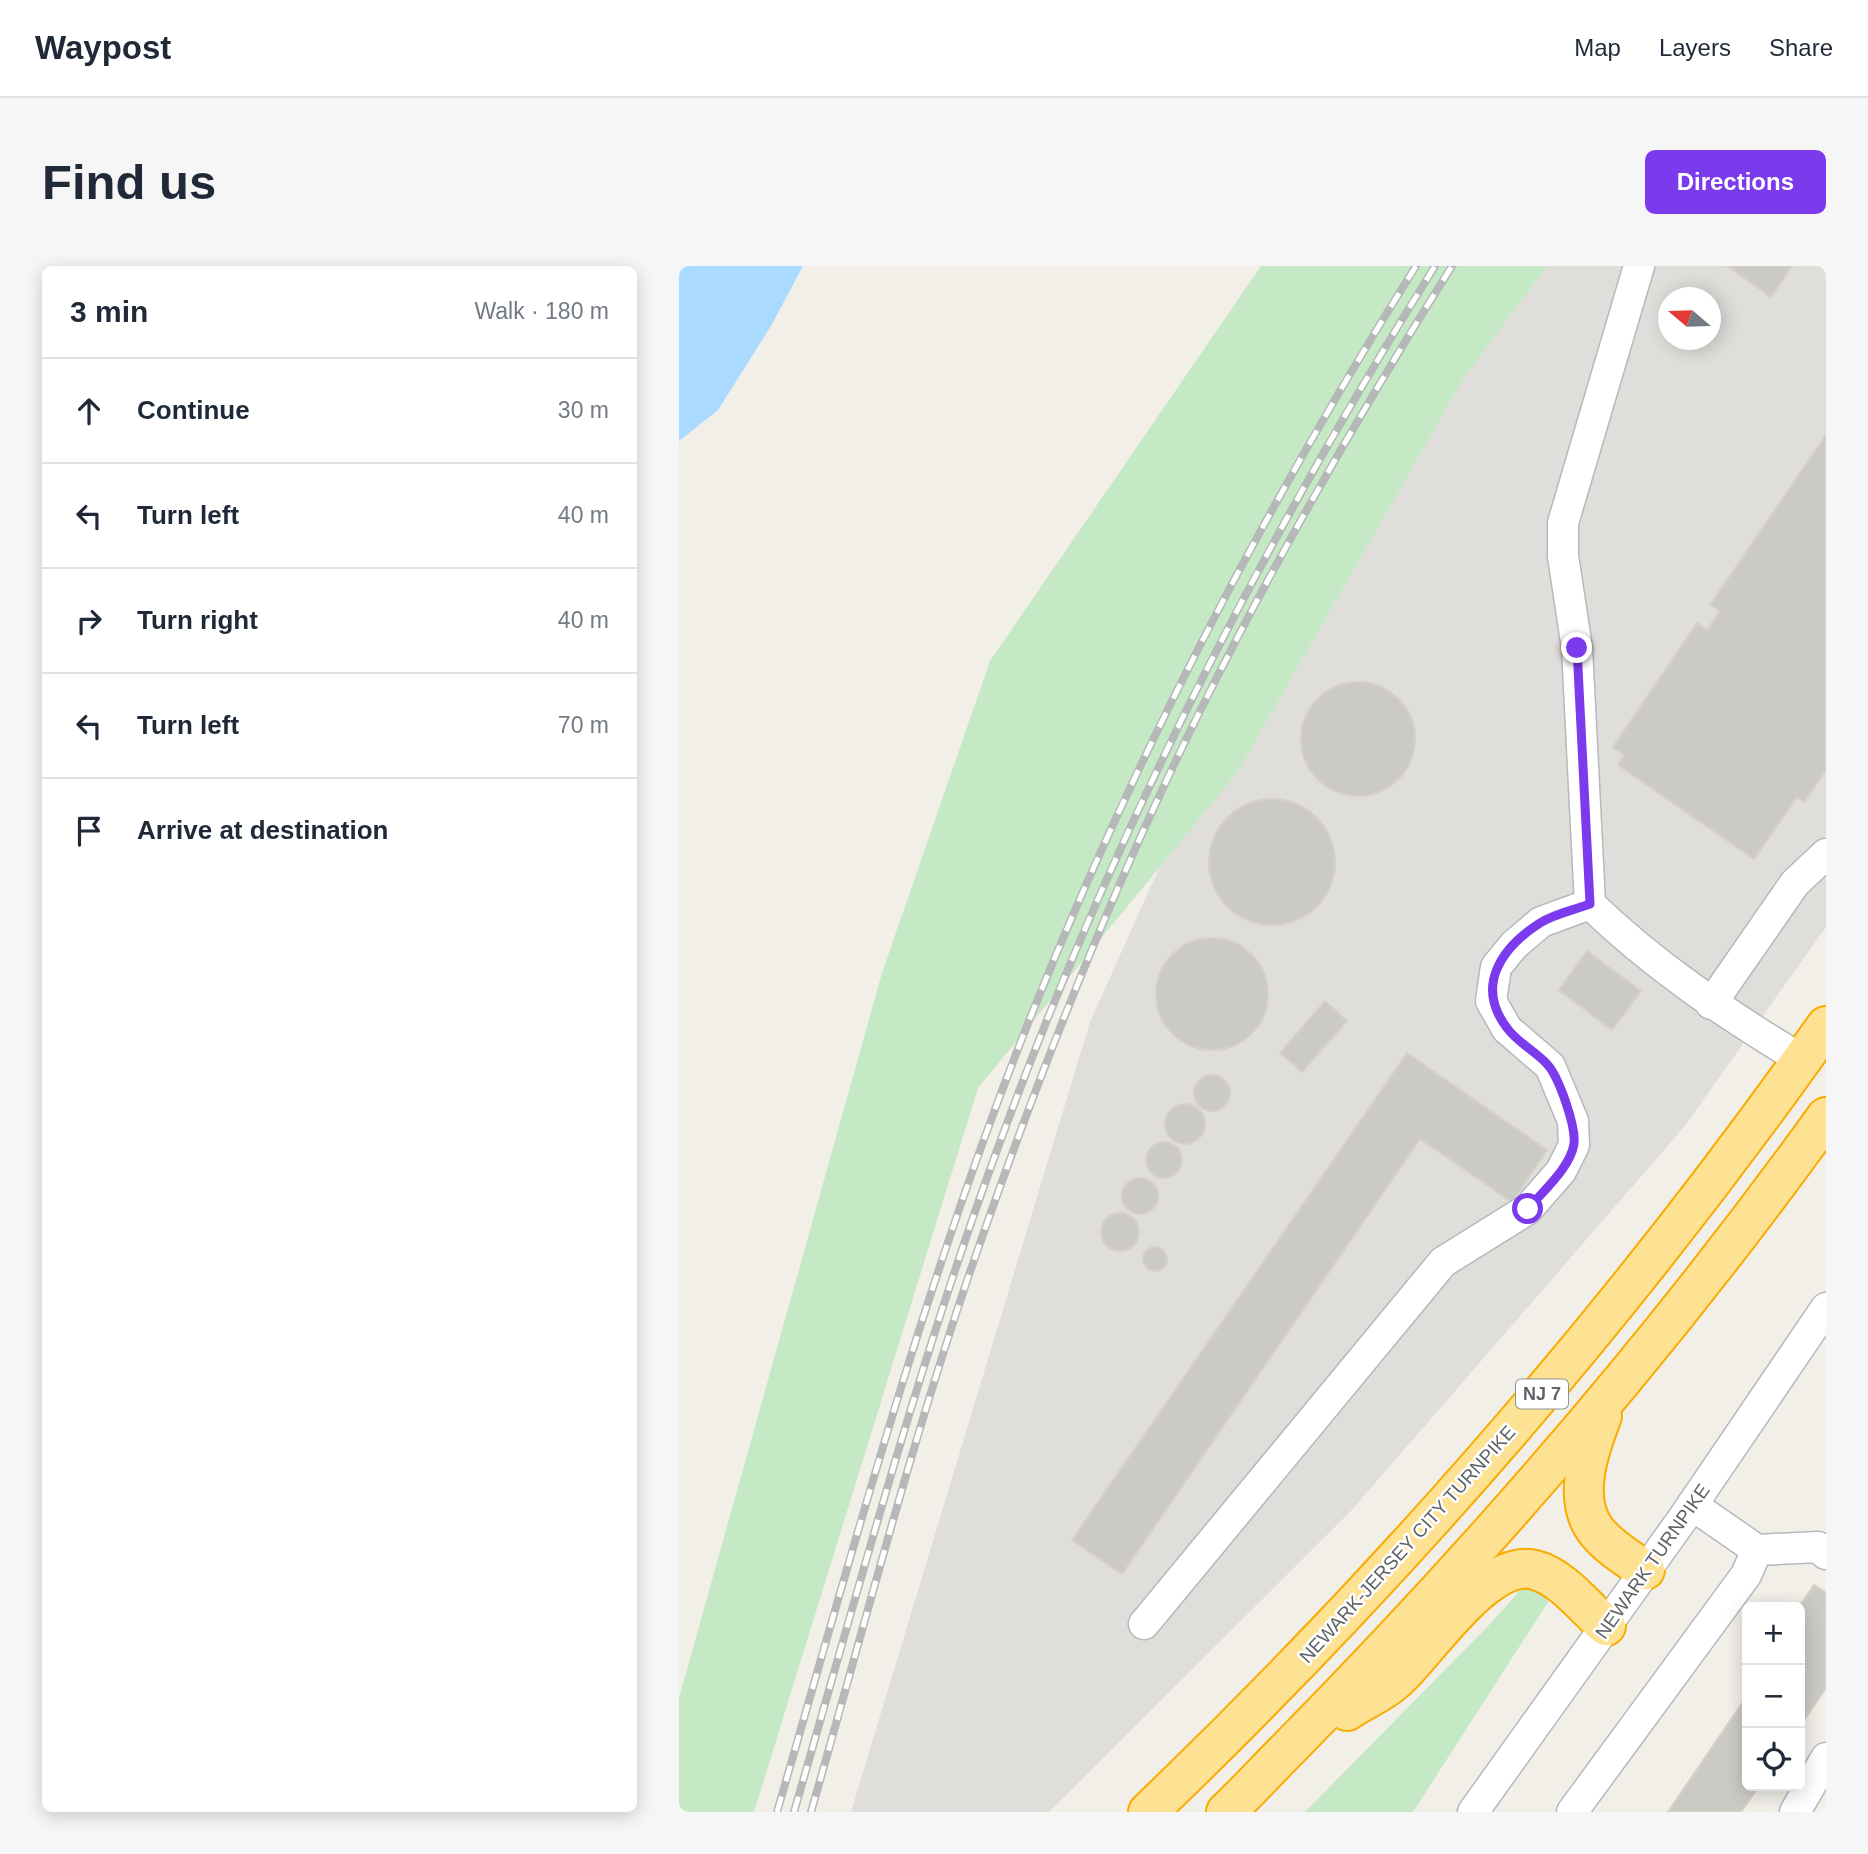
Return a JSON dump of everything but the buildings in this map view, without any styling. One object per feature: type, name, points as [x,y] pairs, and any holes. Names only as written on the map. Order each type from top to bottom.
[{"type":"highway","name":"NEWARK-JERSEY CITY TURNPIKE","points":[[1148,1812],[1257,1706],[1376,1581],[1511,1432],[1656,1255],[1826,1026]]},
{"type":"highway","name":"NJ 7","points":[[1226,1812],[1424,1608],[1611,1395],[1718,1261],[1826,1117]]},
{"type":"highway","points":[[1611,1395],[1590,1449],[1584,1501],[1596,1531],[1645,1570]]},
{"type":"highway","points":[[1289,1747],[1399,1678],[1471,1599],[1506,1572],[1527,1568],[1546,1574],[1605,1626]]},
{"type":"street","points":[[1639,266],[1563,523],[1563,555],[1577,648],[1590,904],[1624,937],[1711,1004],[1802,1060]]},
{"type":"street","points":[[1711,1004],[1795,883],[1826,854]]},
{"type":"street","points":[[1144,1625],[1443,1262],[1528,1209],[1560,1171],[1574,1145],[1573,1121],[1550,1066],[1507,1029],[1491,1001],[1496,967],[1514,945],[1541,922],[1590,904]]},
{"type":"street","name":"NEWARK TURNPIKE","points":[[1473,1812],[1692,1505],[1826,1308]]},
{"type":"street","points":[[1692,1505],[1757,1550],[1818,1547],[1826,1553]]},
{"type":"street","points":[[1572,1812],[1746,1575],[1757,1550]]},
{"type":"street","points":[[1795,1812],[1826,1758]]},
{"type":"shaded area","points":[[1547,266],[1826,266],[1826,927],[1684,1127],[1350,1512],[1049,1812],[851,1812],[1090,1022],[1160,866],[1237,773],[1464,378]]},
{"type":"green space","points":[[1261,266],[1547,266],[1464,378],[1237,773],[978,1088],[754,1812],[679,1812],[679,1698],[882,973],[990,661]]},
{"type":"green space","points":[[1527,1582],[1550,1599],[1413,1812],[1305,1812],[1491,1623]]},
{"type":"water","points":[[679,266],[803,266],[771,326],[718,410],[679,441]]},
{"type":"railway","points":[[777,1812],[874,1476],[926,1308],[983,1142],[1073,914],[1176,692],[1232,584],[1352,370],[1416,266]]},
{"type":"railway","points":[[794,1812],[916,1391],[971,1224],[1044,1027],[1091,914],[1142,803],[1251,584],[1371,371],[1435,266]]},
{"type":"railway","points":[[811,1812],[907,1471],[949,1336],[1022,1126],[1077,984],[1169,775],[1260,594],[1322,483],[1452,266]]},
{"type":"route","points":[[1528,1209],[1560,1171],[1574,1145],[1573,1121],[1550,1066],[1507,1029],[1491,1001],[1496,967],[1514,945],[1541,922],[1590,904],[1577,648]]}]
